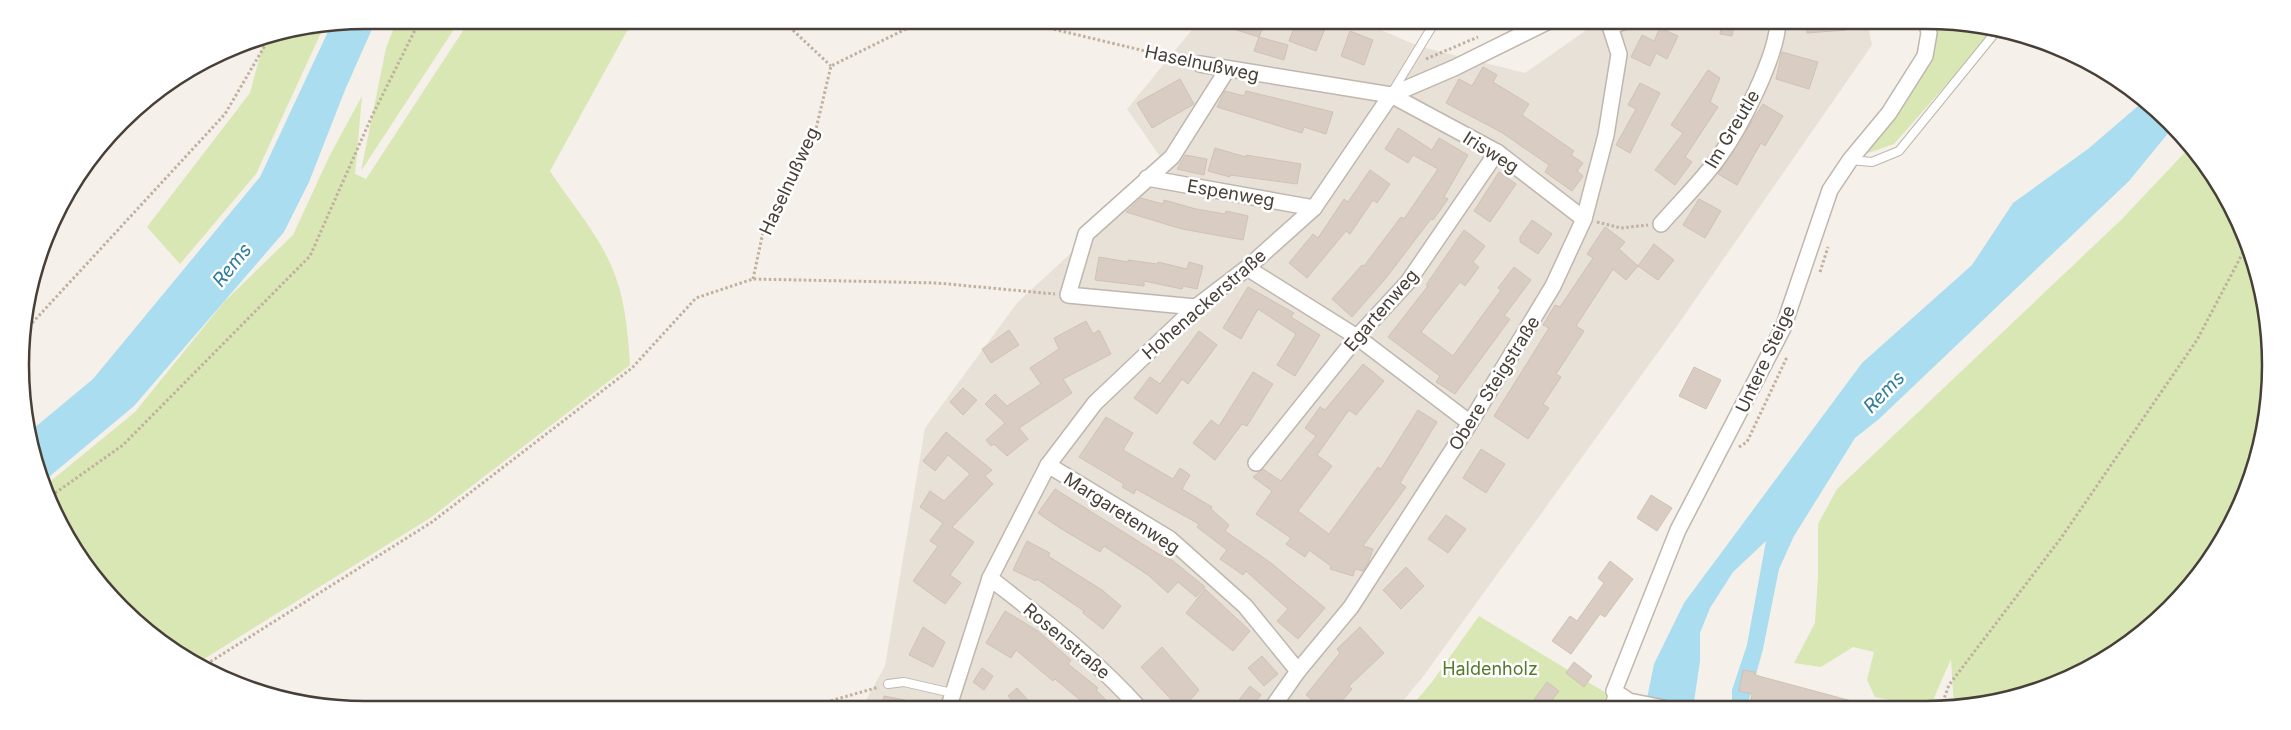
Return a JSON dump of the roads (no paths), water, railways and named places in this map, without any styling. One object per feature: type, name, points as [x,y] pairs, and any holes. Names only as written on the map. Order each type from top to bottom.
[{"type":"street","points":[[1391,95],[1454,68],[1533,29]]},
{"type":"street","name":"Obere Steigstraße","points":[[1277,701],[1298,671],[1351,607],[1470,423],[1553,286],[1584,219],[1606,135],[1619,54],[1609,29]]},
{"type":"street","name":"Im Greutle","points":[[1661,224],[1719,157],[1752,99],[1774,51],[1777,29]]},
{"type":"street","name":"Untere Steige","points":[[1614,691],[1678,530],[1783,328],[1830,190],[1850,160],[1889,114],[1925,56],[1930,33],[1929,29]]},
{"type":"street","name":"Haselnußweg","points":[[1200,64],[1227,70],[1391,95]]},
{"type":"street","points":[[1196,307],[1068,295],[1086,234],[1172,157],[1227,70]]},
{"type":"street","name":"Irisweg","points":[[1391,95],[1497,152],[1584,219]]},
{"type":"street","name":"Hohenackerstraße","points":[[950,701],[990,578],[1048,465],[1095,404],[1196,307],[1247,268],[1314,208],[1391,95]]},
{"type":"street","name":"Egartenweg","points":[[1256,463],[1357,337],[1408,282],[1497,152]]},
{"type":"street","name":"Espenweg","points":[[1147,178],[1314,208]]},
{"type":"street","points":[[1247,268],[1357,337],[1470,423]]},
{"type":"street","name":"Margaretenweg","points":[[1048,465],[1170,539],[1245,606],[1298,671]]},
{"type":"street","name":"Rosenstraße","points":[[990,578],[1055,628],[1120,686],[1134,701]]},
{"type":"street","points":[[1614,691],[1629,701]]},
{"type":"lane","points":[[1391,95],[1431,29]]},
{"type":"lane","points":[[1850,160],[1872,162],[1900,151],[1993,35]]},
{"type":"lane","points":[[888,684],[904,682],[952,693]]},
{"type":"lane","points":[[1610,701],[1614,691]]},
{"type":"water","name":"Rems","points":[[372,29],[345,90],[309,182],[284,232],[134,406],[48,477],[35,428],[93,379],[260,177],[328,31]]},
{"type":"water","name":"Rems","points":[[2139,105],[2148,112],[2169,132],[2129,181],[1879,419],[1855,438],[1794,536],[1779,569],[1763,649],[1749,701],[1732,701],[1732,690],[1747,645],[1766,541],[1733,572],[1710,608],[1700,633],[1700,661],[1694,701],[1646,701],[1654,664],[1684,603],[1862,363],[1972,265],[2013,203],[2088,149]]},
{"type":"park label","name":"Haldenholz","points":[[1490,668]]}]
